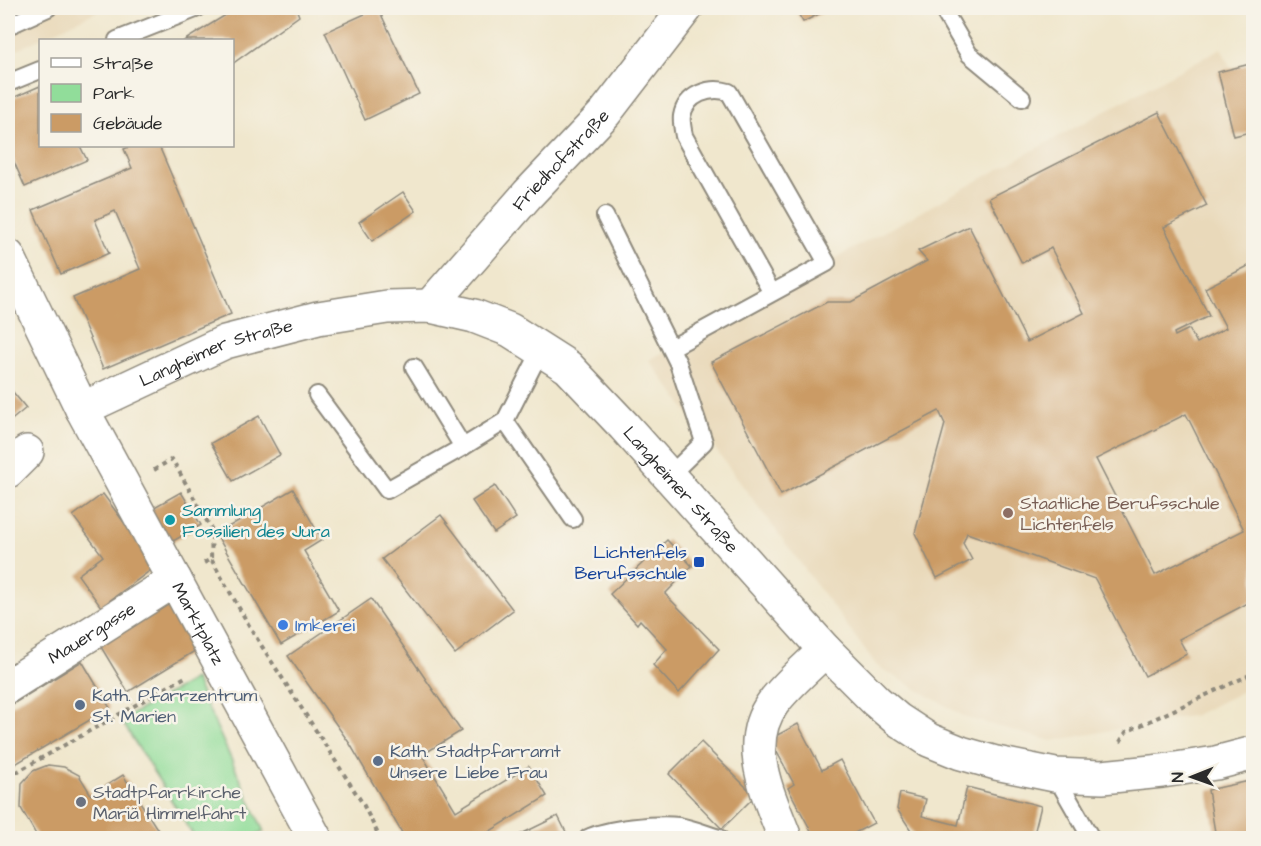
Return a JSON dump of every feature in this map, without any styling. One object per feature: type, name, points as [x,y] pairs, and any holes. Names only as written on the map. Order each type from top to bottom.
[{"type":"street","name":"Friedhofstraße","points":[[430,306],[528,194],[605,113],[686,8]]},
{"type":"street","name":"Marktplatz","points":[[8,256],[82,408],[315,838]]},
{"type":"street","name":"Langheimer Straße","points":[[82,408],[225,342],[318,318],[387,307],[430,306],[474,316],[510,330],[568,367],[825,650],[876,701],[897,719],[929,740],[996,763],[1055,775],[1102,777],[1216,763],[1254,753]]},
{"type":"street","name":"Mauergasse","points":[[8,686],[175,580]]},
{"type":"street","points":[[785,838],[760,771],[758,742],[762,720],[774,702],[825,650]]},
{"type":"lane","points":[[8,26],[48,8]]},
{"type":"lane","points":[[120,39],[198,8]]},
{"type":"lane","points":[[942,8],[969,54],[1022,98]]},
{"type":"lane","points":[[8,83],[39,70]]},
{"type":"lane","points":[[671,348],[772,293],[827,263],[729,92],[717,88],[702,92],[691,98],[682,116],[684,136],[772,293]]},
{"type":"lane","points":[[605,216],[678,363],[704,442],[668,477]]},
{"type":"lane","points":[[317,395],[387,490],[505,421],[541,350]]},
{"type":"lane","points":[[414,367],[463,447]]},
{"type":"lane","points":[[505,421],[573,519]]},
{"type":"lane","points":[[1055,775],[1091,838]]},
{"type":"lane","points":[[588,838],[596,834],[639,827],[677,826],[719,838]]},
{"type":"path","points":[[125,487],[172,459],[212,530],[211,559],[254,634],[363,804],[380,838]]},
{"type":"path","points":[[175,580],[211,559]]},
{"type":"path","points":[[8,777],[218,659]]},
{"type":"path","points":[[1126,732],[1254,673]]},
{"type":"path","points":[[8,829],[10,838]]},
{"type":"shaded area","points":[[8,8],[104,8],[39,39],[8,54]]},
{"type":"shaded area","name":"Staatliche Berufsschule Lichtenfels","points":[[1221,48],[1253,113],[1253,686],[1195,715],[1052,741],[967,718],[877,666],[649,360]]},
{"type":"green space","points":[[195,679],[264,832],[247,838],[195,838],[121,720]]},
{"type":"building","points":[[237,8],[296,8],[299,16],[234,63],[234,39],[187,39]]},
{"type":"building","points":[[378,8],[419,94],[365,120],[325,32]]},
{"type":"building","points":[[795,8],[831,8],[803,22]]},
{"type":"building","points":[[1254,63],[1254,131],[1234,136],[1218,72]]},
{"type":"building","points":[[39,86],[39,147],[80,147],[87,160],[25,187],[8,148],[8,100]]},
{"type":"building","points":[[1159,112],[1207,206],[1164,227],[1209,316],[1174,333],[1175,336],[1189,329],[1197,343],[1226,328],[1205,288],[1254,263],[1254,600],[1179,639],[1187,654],[1145,676],[1095,579],[967,533],[963,543],[972,560],[937,578],[915,533],[945,424],[939,411],[781,495],[711,362],[827,302],[851,302],[927,261],[918,251],[969,226],[1027,342],[1084,313],[1051,248],[1022,263],[989,198]],"holes":[[[1186,414],[1244,530],[1155,575],[1096,459]]]},
{"type":"building","points":[[159,147],[231,314],[103,369],[73,298],[140,269],[115,211],[95,220],[109,253],[61,274],[33,210],[132,168],[124,149]]},
{"type":"building","points":[[403,192],[416,211],[372,241],[359,222]]},
{"type":"building","points":[[8,386],[26,408],[8,423]]},
{"type":"building","points":[[259,416],[280,455],[233,481],[211,443]]},
{"type":"building","points":[[495,486],[516,518],[494,533],[472,501]]},
{"type":"building","points":[[293,489],[322,540],[304,551],[339,611],[281,645],[216,534]]},
{"type":"building","points":[[181,492],[201,525],[168,544],[149,510]]},
{"type":"building","points":[[103,494],[156,566],[101,607],[78,575],[103,556],[73,516]]},
{"type":"building","points":[[441,515],[513,610],[455,654],[382,559]]},
{"type":"building","points":[[667,540],[692,566],[665,594],[719,649],[679,693],[653,665],[667,649],[640,620],[637,624],[610,594]]},
{"type":"building","points":[[164,595],[198,649],[128,692],[95,637]]},
{"type":"building","points":[[371,599],[461,731],[422,755],[456,811],[529,766],[547,796],[479,838],[405,838],[350,744],[288,656]]},
{"type":"building","points":[[82,661],[110,708],[12,766],[8,759],[8,707]]},
{"type":"building","points":[[798,724],[822,770],[840,760],[874,823],[845,838],[815,838],[788,788],[794,784],[770,739]]},
{"type":"building","points":[[701,742],[755,796],[722,829],[669,774]]},
{"type":"building","name":"Stadtpfarrkirche Mariä Himmelfahrt","points":[[48,765],[64,767],[79,775],[91,795],[123,775],[163,838],[38,838],[21,808],[22,783],[33,771]]},
{"type":"building","points":[[1254,780],[1254,838],[1216,838],[1208,790]]},
{"type":"building","points":[[967,787],[1041,806],[1033,838],[916,838],[897,809],[900,793],[926,799],[922,816],[958,825]]},
{"type":"building","points":[[558,816],[569,838],[513,838]]},
{"type":"place","name":"Staatliche Berufsschule Lichtenfels","points":[[1008,513]]},
{"type":"place","name":"Sammlung Fossilien des Jura","points":[[170,520]]},
{"type":"place","name":"Lichtenfels Berufsschule","points":[[699,562]]},
{"type":"place","name":"Imkerei","points":[[283,625]]},
{"type":"place","name":"Kath. Pfarrzentrum St. Marien","points":[[80,705]]},
{"type":"place","name":"Kath. Stadtpfarramt Unsere Liebe Frau","points":[[378,761]]},
{"type":"place","name":"Stadtpfarrkirche Mariä Himmelfahrt","points":[[81,802]]}]
